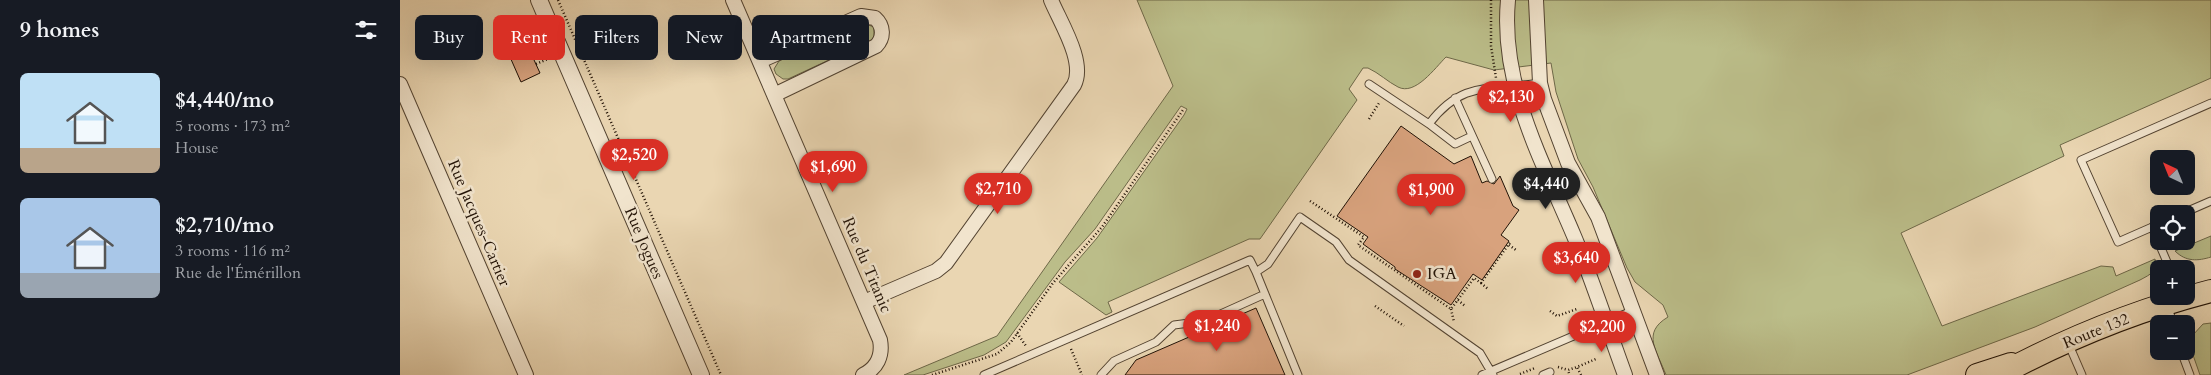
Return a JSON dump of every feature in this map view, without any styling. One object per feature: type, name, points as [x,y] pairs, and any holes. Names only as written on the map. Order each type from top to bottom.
[{"type":"highway","name":"Route 132","points":[[1977,375],[2013,369],[2038,355],[2068,342],[2175,306],[2211,291]]},
{"type":"street","name":"Rue Jogues","points":[[538,0],[701,375]]},
{"type":"street","name":"Rue du Titanic","points":[[733,0],[864,302],[882,348],[878,362],[863,375]]},
{"type":"street","points":[[864,302],[936,270],[946,263],[1074,85],[1078,74],[1077,60],[1051,0]]},
{"type":"street","points":[[1508,0],[1508,44],[1514,87],[1544,172],[1574,236],[1625,375]]},
{"type":"street","points":[[1536,0],[1540,83],[1568,163],[1598,217],[1657,375]]},
{"type":"street","points":[[760,61],[861,16],[875,18],[881,27],[882,38],[876,46],[774,95]]},
{"type":"street","name":"Rue Jacques-Cartier","points":[[400,84],[526,375]]},
{"type":"lane","points":[[1429,124],[1441,109],[1455,98],[1471,90],[1484,87],[1514,87],[1540,83]]},
{"type":"lane","points":[[1369,84],[1456,144],[1472,136]]},
{"type":"lane","points":[[1455,98],[1492,179]]},
{"type":"lane","points":[[2150,228],[2118,242],[2081,160],[2211,103]]},
{"type":"lane","points":[[2195,207],[2211,200]]},
{"type":"lane","points":[[1256,272],[1268,264],[1300,216],[1336,242],[1349,260],[1480,353],[1492,373]]},
{"type":"lane","points":[[984,375],[1250,260],[1298,375]]},
{"type":"lane","points":[[1102,375],[1114,361],[1156,342],[1174,325],[1205,321],[1265,294]]},
{"type":"lane","points":[[1482,375],[1492,373],[1632,311]]},
{"type":"lane","points":[[2068,342],[2082,375]]},
{"type":"lane","points":[[2184,360],[2190,375]]},
{"type":"path","name":"Rue Jogues","points":[[558,0],[721,375]]},
{"type":"path","points":[[1490,0],[1490,46],[1494,67]]},
{"type":"path","points":[[1368,118],[1385,95]]},
{"type":"path","points":[[932,375],[997,354],[1018,333],[1059,276],[1102,227],[1183,110]]},
{"type":"path","points":[[1310,201],[1364,237],[1358,245],[1451,310],[1454,322]]},
{"type":"path","points":[[1481,283],[1512,241]]},
{"type":"path","points":[[1509,245],[1516,250]]},
{"type":"path","points":[[1451,310],[1474,278],[1488,289]]},
{"type":"path","points":[[1458,300],[1465,306]]},
{"type":"path","points":[[1375,306],[1404,326]]},
{"type":"path","points":[[1550,311],[1557,316],[1576,309]]},
{"type":"path","points":[[1018,333],[1028,348]]},
{"type":"path","points":[[1070,345],[1082,375]]},
{"type":"path","points":[[1569,372],[1568,370],[1596,359]]},
{"type":"path","points":[[1577,367],[1581,375]]},
{"type":"green space","points":[[1137,0],[2211,0],[2211,78],[2060,145],[2064,156],[1901,233],[1942,326],[2101,266],[2113,267],[2116,276],[2150,261],[2150,274],[2140,280],[2035,327],[1907,375],[1666,375],[1656,350],[1653,336],[1655,329],[1668,317],[1663,305],[1635,282],[1627,268],[1593,187],[1578,159],[1556,92],[1551,63],[1494,70],[1446,57],[1424,80],[1411,88],[1404,89],[1394,85],[1376,72],[1363,68],[1349,89],[1357,100],[1260,239],[1249,239],[1108,302],[1112,312],[1106,315],[1059,282],[1097,238],[1184,115],[1187,109],[1181,106],[1095,229],[1065,262],[1006,342],[984,355],[923,375],[904,375],[997,336],[1173,86]]},
{"type":"green space","points":[[869,25],[874,27],[872,40],[869,41]]},
{"type":"green space","points":[[829,60],[788,79],[783,79],[776,74],[774,69],[779,61]]},
{"type":"green space","points":[[2211,236],[2211,257],[2192,260],[2179,255],[2175,251],[2195,250],[2195,243]]},
{"type":"green space","points":[[2211,323],[2211,375],[2200,375],[2195,360],[2195,333],[2203,324]]},
{"type":"building","points":[[511,60],[534,60],[540,73],[521,82]]},
{"type":"building","points":[[1401,126],[1454,164],[1471,156],[1482,183],[1487,181],[1494,184],[1500,176],[1513,206],[1519,210],[1501,235],[1509,241],[1482,280],[1473,274],[1451,305],[1395,269],[1395,267],[1363,244],[1368,237],[1337,216]]},
{"type":"building","points":[[1256,308],[1285,375],[1125,375],[1136,360]]},
{"type":"place","name":"IGA","points":[[1417,274]]}]
